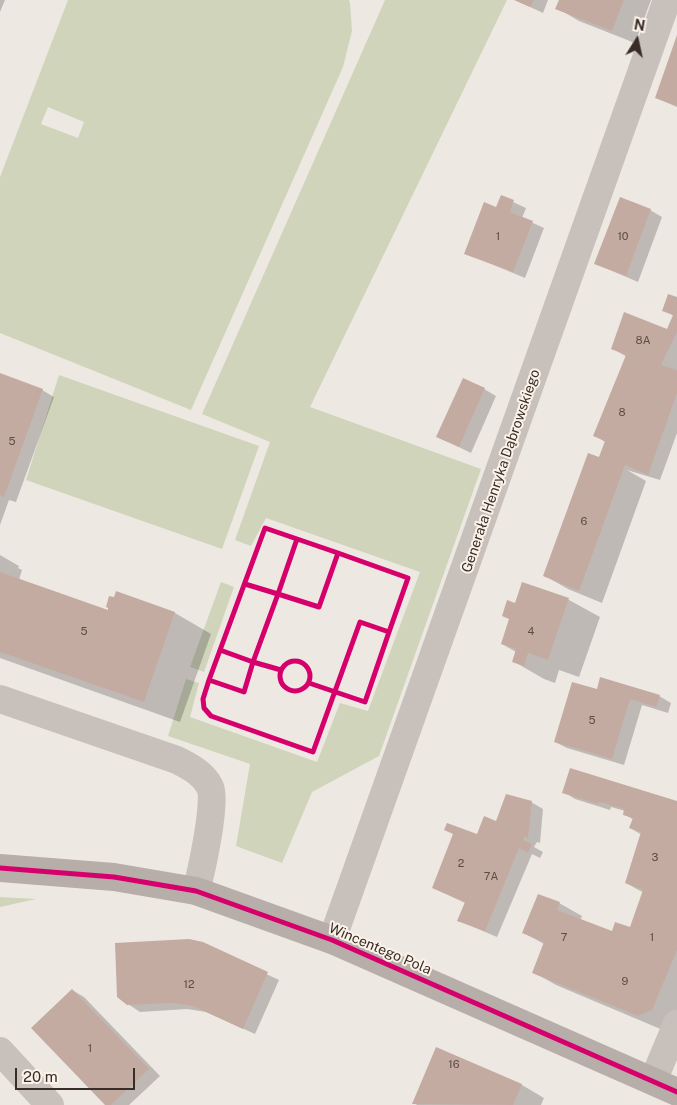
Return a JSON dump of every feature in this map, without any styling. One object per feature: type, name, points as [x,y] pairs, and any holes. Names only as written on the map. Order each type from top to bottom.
[{"type":"main road","name":"Wincentego Pola","points":[[0,868],[114,877],[196,891],[332,940],[665,1087]]},
{"type":"street","name":"Generała Henryka Dąbrowskiego","points":[[332,940],[667,0]]},
{"type":"street","points":[[0,699],[177,760],[200,772],[211,788],[206,854],[196,891]]},
{"type":"street","points":[[665,1087],[677,1024]]},
{"type":"street","points":[[0,1051],[50,1105]]},
{"type":"green space","points":[[68,0],[349,0],[352,31],[343,67],[191,410],[0,333],[0,177]],"holes":[[[48,107],[84,122],[78,138],[41,124]]]},
{"type":"green space","points":[[385,0],[507,0],[310,407],[481,469],[379,756],[312,792],[282,863],[236,846],[250,764],[168,736],[186,679],[199,683],[190,717],[317,762],[340,703],[368,711],[420,572],[266,518],[251,546],[235,540],[270,442],[202,414]]},
{"type":"green space","points":[[59,375],[259,446],[222,549],[26,480]]},
{"type":"green space","points":[[221,582],[234,587],[204,672],[190,667]]},
{"type":"green space","points":[[0,897],[36,899],[0,907]]},
{"type":"building","points":[[514,0],[534,0],[530,7]]},
{"type":"building","points":[[559,0],[624,0],[612,31],[555,9]]},
{"type":"building","points":[[677,35],[677,106],[655,98]]},
{"type":"building","points":[[501,195],[514,200],[510,212],[533,221],[513,272],[464,254],[484,202],[496,207]]},
{"type":"building","points":[[620,197],[651,209],[626,276],[594,264]]},
{"type":"building","points":[[668,294],[677,297],[677,332],[661,365],[677,370],[677,393],[648,475],[625,465],[579,591],[543,576],[588,453],[599,457],[605,441],[593,436],[626,355],[611,349],[624,312],[667,329],[673,315],[662,311]]},
{"type":"building","points":[[0,373],[43,389],[4,497],[0,495]]},
{"type":"building","points":[[463,378],[485,388],[459,447],[436,437]]},
{"type":"building","points":[[0,572],[108,610],[106,607],[109,596],[114,597],[116,591],[175,612],[144,702],[0,652]]},
{"type":"building","points":[[522,582],[569,598],[548,660],[528,653],[524,666],[512,662],[516,649],[501,644],[509,619],[502,616],[507,600],[515,603]]},
{"type":"building","points":[[600,677],[660,695],[656,707],[630,699],[612,759],[554,742],[572,682],[597,689]]},
{"type":"building","points":[[570,768],[677,801],[677,950],[652,1010],[638,1016],[532,973],[544,942],[522,933],[538,894],[560,902],[557,910],[612,931],[615,922],[630,927],[643,890],[625,883],[641,832],[629,828],[633,818],[623,815],[624,809],[599,802],[598,804],[562,793]]},
{"type":"building","points":[[506,794],[532,801],[528,838],[525,836],[523,840],[532,844],[528,853],[519,848],[485,931],[457,921],[465,902],[432,888],[453,834],[444,830],[447,823],[477,834],[484,816],[496,821]]},
{"type":"building","points":[[189,939],[203,942],[268,972],[243,1029],[193,1006],[174,1003],[127,1005],[117,997],[115,943]]},
{"type":"building","points":[[72,989],[149,1069],[111,1105],[105,1105],[31,1028]]},
{"type":"building","points":[[436,1047],[522,1084],[513,1105],[412,1104]]},
{"type":"cycle path","points":[[309,683],[365,702],[389,632],[360,622],[313,752],[211,716],[204,708],[203,699],[209,680],[265,528],[338,553]]},
{"type":"cycle path","points":[[245,584],[278,594],[297,539]]},
{"type":"cycle path","points":[[281,670],[253,662],[278,594],[319,607],[338,553],[408,578],[389,632]]},
{"type":"cycle path","points":[[209,680],[244,692],[253,662],[220,650]]},
{"type":"cycle path","points":[[295,661],[306,665],[310,676],[306,687],[295,691],[284,687],[280,676],[284,665],[295,661]]},
{"type":"cycle path","points":[[0,868],[114,877],[196,891],[332,940],[677,1092]]}]
